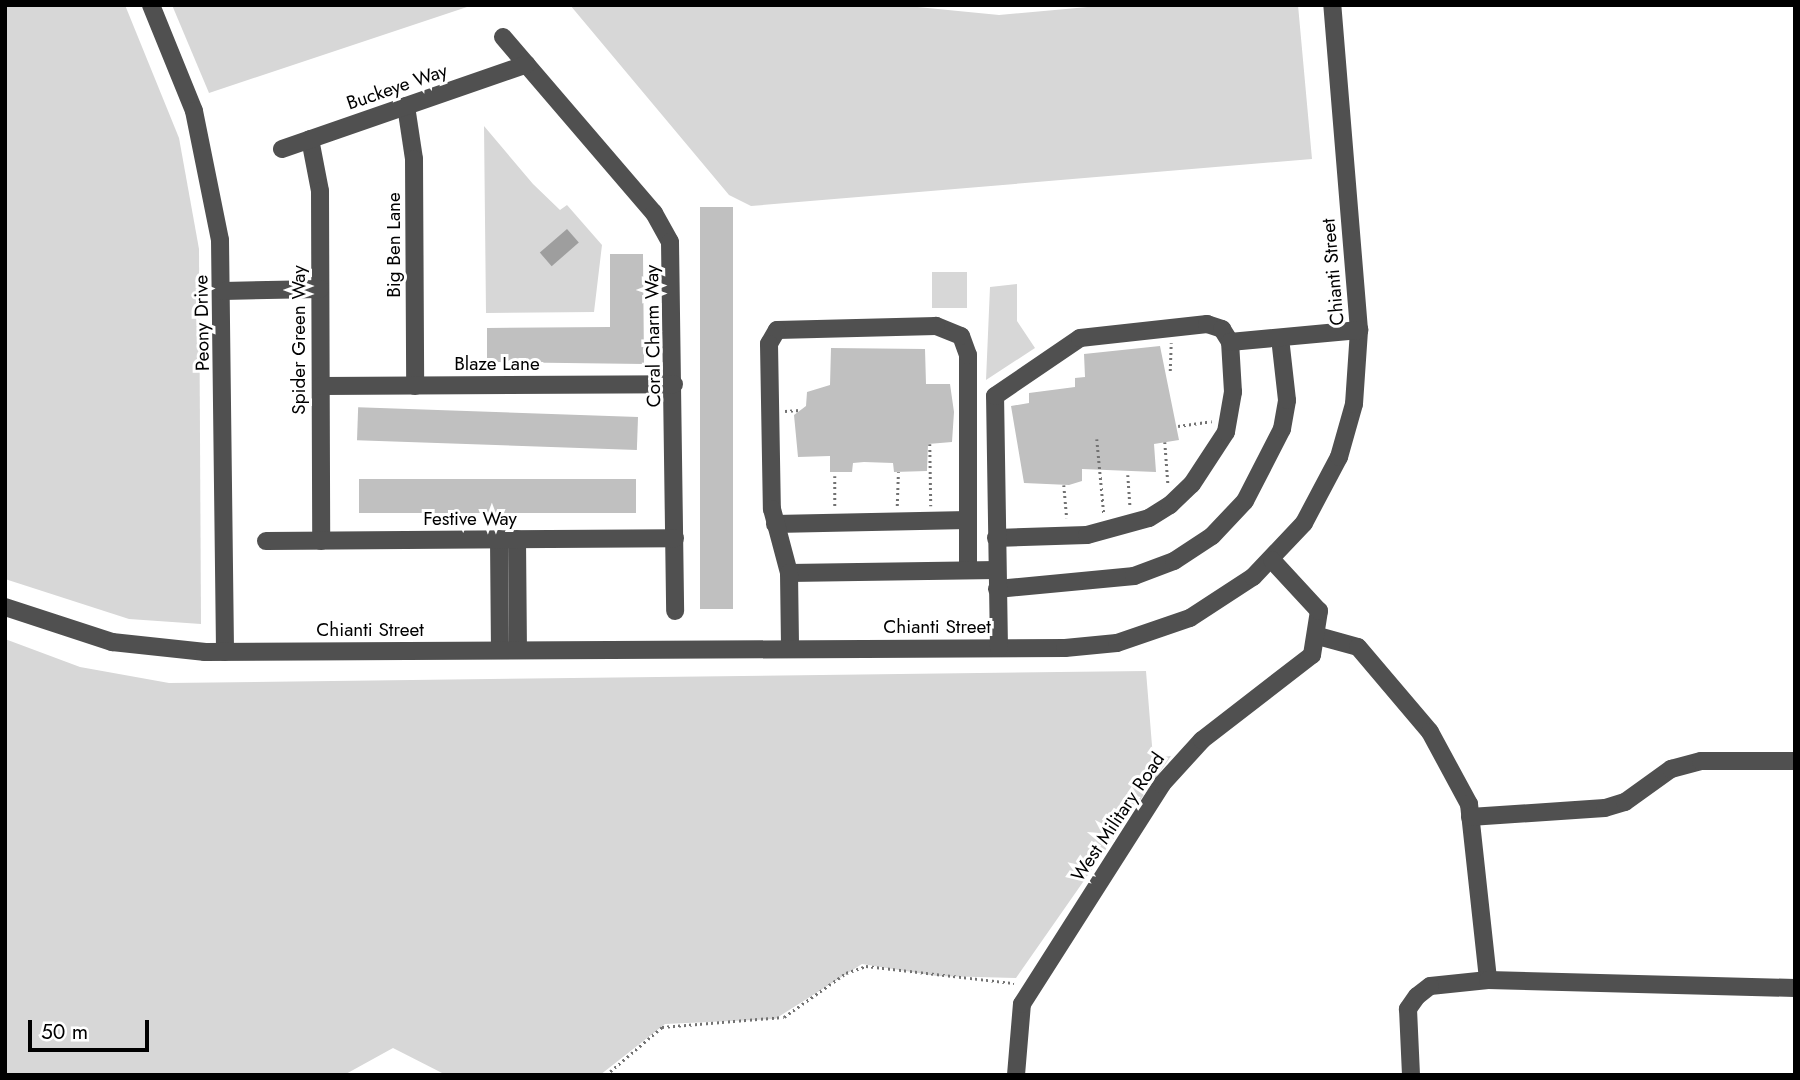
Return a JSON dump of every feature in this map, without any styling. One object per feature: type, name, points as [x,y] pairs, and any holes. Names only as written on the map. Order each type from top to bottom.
[{"type":"street","name":"Peony Drive","points":[[151,5],[203,143],[223,291],[225,652]]},
{"type":"street","name":"Chianti Street","points":[[5,607],[112,642],[225,652],[1091,646],[1142,636],[1213,606],[1272,560],[1317,502],[1339,457],[1354,404],[1359,330],[1332,5]]},
{"type":"street","name":"Coral Charm Way","points":[[503,37],[666,232],[674,262],[676,611]]},
{"type":"street","name":"Buckeye Way","points":[[282,149],[527,64]]},
{"type":"street","name":"Big Ben Lane","points":[[405,106],[414,159],[415,386]]},
{"type":"street","name":"Spider Green Way","points":[[310,139],[319,178],[321,541]]},
{"type":"street","points":[[223,291],[320,289]]},
{"type":"street","points":[[996,538],[1087,536],[1149,518],[1170,505],[1192,484],[1226,432],[1233,392],[1230,342],[1222,329],[1207,324],[1080,338],[995,396],[996,538],[999,648]]},
{"type":"street","points":[[790,649],[789,573],[775,524],[769,344],[787,326],[936,326],[961,336],[968,355],[968,570]]},
{"type":"street","points":[[1230,342],[1359,330]]},
{"type":"street","points":[[998,589],[1134,576],[1174,561],[1212,536],[1245,501],[1282,429],[1287,400],[1280,338]]},
{"type":"street","name":"Blaze Lane","points":[[321,386],[674,384]]},
{"type":"street","points":[[775,524],[968,520]]},
{"type":"street","name":"Festive Way","points":[[266,541],[675,538]]},
{"type":"street","points":[[508,539],[509,650]]},
{"type":"street","points":[[1272,560],[1319,611],[1318,636],[1358,647],[1390,685],[1460,780],[1470,817],[1488,980]]},
{"type":"street","points":[[789,573],[997,570]]},
{"type":"street","name":"West Military Road","points":[[1016,1075],[1018,1021],[1032,984],[1177,765],[1312,655],[1318,636]]},
{"type":"street","points":[[1470,817],[1605,808],[1625,802],[1671,769],[1701,761],[1795,761]]},
{"type":"street","points":[[1411,1075],[1408,1009],[1417,996],[1430,986],[1488,980],[1795,988]]},
{"type":"path","points":[[1170,340],[1170,371]]},
{"type":"path","points":[[782,411],[800,410]]},
{"type":"path","points":[[1178,426],[1212,421]]},
{"type":"path","points":[[1097,439],[1104,518]]},
{"type":"path","points":[[1164,442],[1168,487]]},
{"type":"path","points":[[930,444],[931,509]]},
{"type":"path","points":[[897,510],[898,472]]},
{"type":"path","points":[[1128,475],[1130,509]]},
{"type":"path","points":[[835,477],[835,510]]},
{"type":"path","points":[[1064,485],[1067,524]]},
{"type":"path","points":[[606,1075],[662,1027],[784,1017],[866,966],[1032,984]]},
{"type":"shaded area","points":[[5,5],[125,5],[179,138],[199,249],[201,624],[129,619],[5,579]]},
{"type":"shaded area","points":[[172,5],[473,5],[209,93]]},
{"type":"shaded area","points":[[570,5],[897,5],[999,15],[1110,5],[1298,5],[1312,159],[751,206],[729,195]]},
{"type":"shaded area","points":[[484,126],[533,184],[560,210],[567,205],[602,245],[594,312],[486,313]]},
{"type":"shaded area","points":[[567,229],[579,243],[552,266],[540,253]]},
{"type":"shaded area","points":[[932,272],[967,272],[967,308],[932,308]]},
{"type":"shaded area","points":[[1017,284],[1017,321],[1035,348],[986,380],[990,287]]},
{"type":"shaded area","points":[[5,639],[80,667],[169,683],[1146,671],[1153,758],[1171,756],[1016,978],[937,976],[862,964],[775,1019],[665,1024],[600,1075],[446,1075],[393,1048],[344,1075],[5,1075]]},
{"type":"building","points":[[700,207],[733,207],[733,609],[700,609]]},
{"type":"building","points":[[610,254],[643,254],[644,364],[487,362],[487,328],[610,327]]},
{"type":"building","points":[[1160,346],[1179,440],[1154,444],[1156,472],[1082,469],[1082,481],[1069,485],[1024,483],[1011,406],[1029,403],[1029,393],[1075,387],[1075,378],[1085,377],[1084,354]]},
{"type":"building","points":[[831,348],[925,349],[926,384],[950,384],[954,412],[952,442],[928,444],[927,471],[894,472],[893,463],[864,462],[853,463],[852,472],[830,472],[830,456],[798,457],[794,415],[806,406],[807,392],[830,385]]},
{"type":"building","points":[[358,407],[638,417],[637,450],[357,440]]},
{"type":"building","points":[[359,479],[636,479],[636,513],[359,513]]}]
